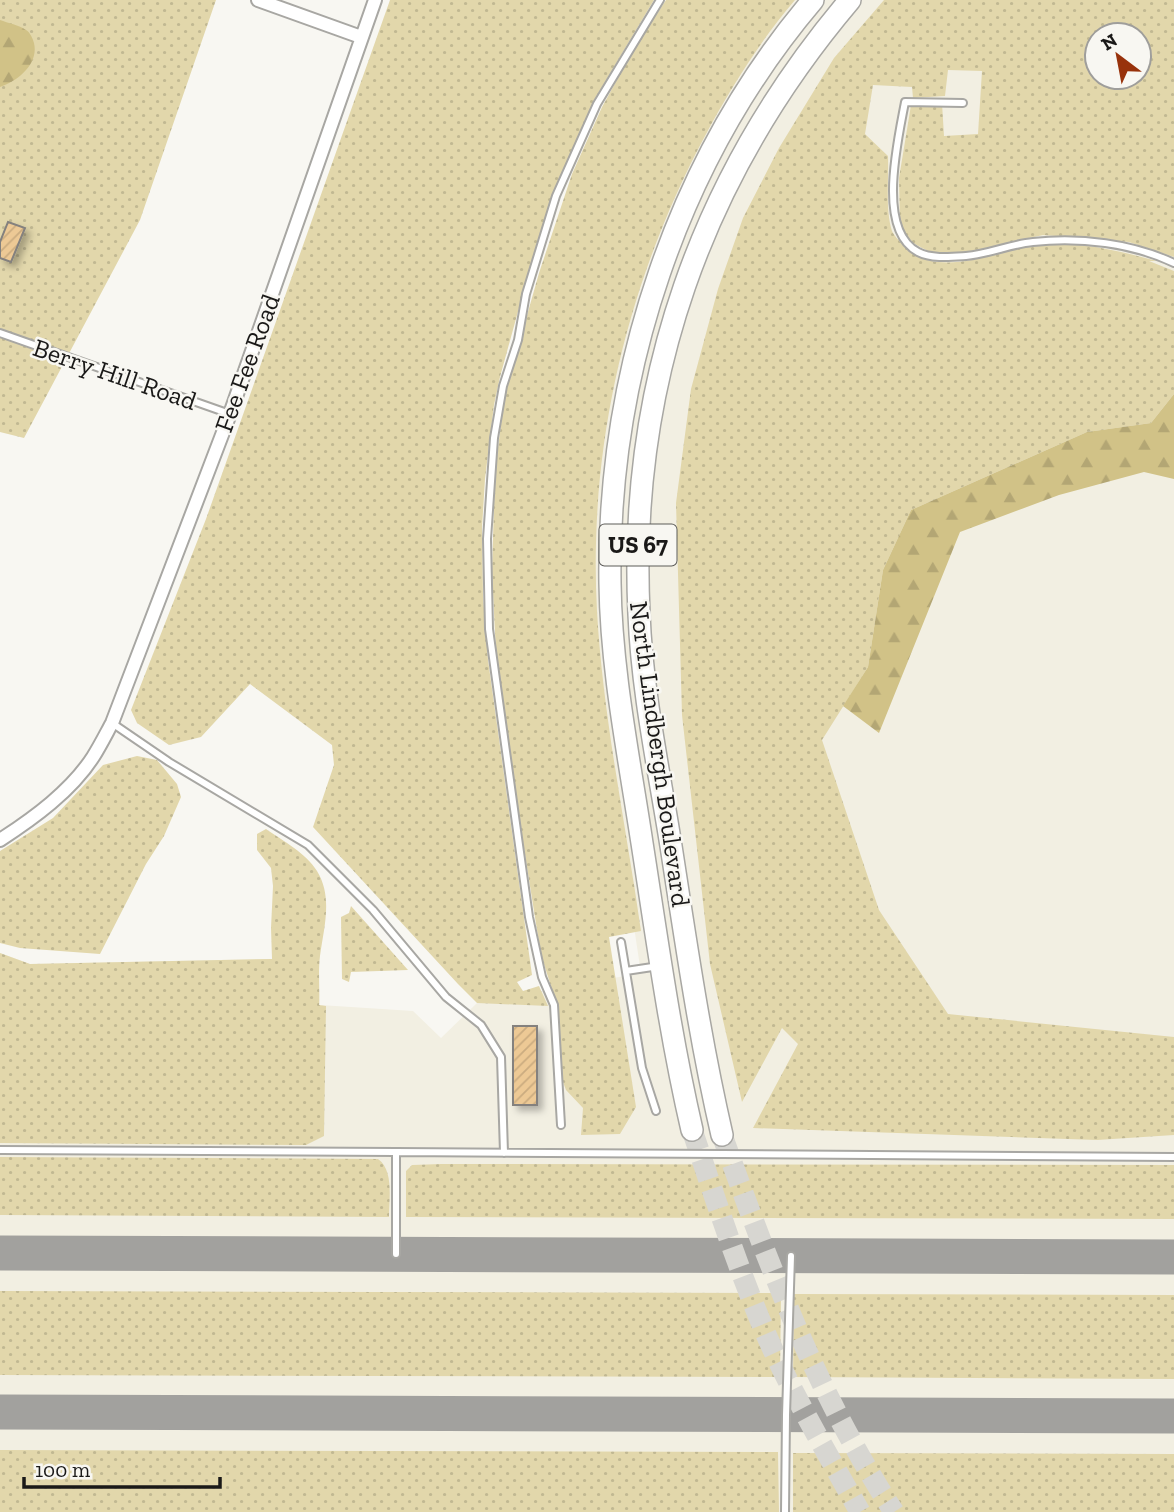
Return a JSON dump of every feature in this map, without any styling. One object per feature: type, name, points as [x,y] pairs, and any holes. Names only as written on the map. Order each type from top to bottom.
[{"type":"highway","name":"North Lindbergh Boulevard","points":[[692,1130],[675,1056],[617,680],[612,633],[612,491],[626,396],[646,315],[666,254],[725,127],[813,0]]},
{"type":"highway","name":"North Lindbergh Boulevard","points":[[722,1135],[694,996],[643,664],[638,567],[642,471],[649,422],[671,328],[703,236],[739,160],[769,107],[811,48],[850,0]]},
{"type":"street","points":[[258,0],[361,37]]},
{"type":"street","name":"Fee Fee Road","points":[[0,840],[32,819],[64,790],[92,758],[112,723],[230,414],[375,0]]},
{"type":"lane","points":[[561,1125],[554,1005],[542,977],[529,917],[489,629],[487,539],[494,438],[503,386],[518,340],[526,294],[556,196],[597,104],[660,0]]},
{"type":"lane","points":[[963,103],[905,102],[894,167],[894,220],[901,237],[918,252],[937,257],[968,256],[1030,242],[1089,241],[1154,254],[1174,263]]},
{"type":"lane","name":"Berry Hill Road","points":[[0,333],[230,414]]},
{"type":"lane","points":[[112,723],[169,762],[308,845],[373,910],[446,997],[481,1025],[501,1057],[504,1153]]},
{"type":"lane","points":[[621,942],[642,1068],[656,1111]]},
{"type":"lane","points":[[626,971],[660,965]]},
{"type":"lane","points":[[0,1150],[1174,1157]]},
{"type":"lane","points":[[396,1152],[396,1254]]},
{"type":"lane","points":[[785,1512],[791,1256]]},
{"type":"shaded area","points":[[0,0],[216,0],[140,220],[24,438],[0,432]]},
{"type":"shaded area","points":[[390,0],[654,0],[596,97],[559,179],[536,246],[500,377],[485,479],[482,528],[483,596],[488,660],[532,975],[517,982],[523,991],[539,986],[548,1006],[477,1003],[458,984],[313,827],[334,765],[332,745],[250,684],[201,737],[169,745],[137,723],[131,710],[206,519]]},
{"type":"shaded area","points":[[666,0],[795,0],[735,83],[705,136],[654,249],[618,366],[599,488],[597,611],[610,731],[641,931],[609,937],[636,1107],[620,1134],[581,1135],[583,1108],[566,1090],[560,1074],[557,1005],[541,955],[508,748],[496,654],[492,572],[495,471],[505,393],[539,273],[572,174],[602,107],[635,47]]},
{"type":"shaded area","points":[[781,0],[1174,0],[1174,1512],[0,1512],[0,953],[30,964],[317,958],[320,1005],[413,1011],[441,1038],[477,1003],[641,973],[604,729],[587,500],[614,347],[694,141]]},
{"type":"shaded area","points":[[884,0],[1174,0],[1174,257],[1129,242],[1043,235],[959,254],[930,252],[911,242],[900,224],[899,178],[911,105],[942,103],[944,136],[978,134],[982,71],[948,70],[945,96],[913,98],[912,87],[873,85],[865,134],[888,156],[890,222],[893,233],[902,244],[917,256],[933,261],[971,260],[1046,244],[1074,244],[1157,261],[1149,261],[1174,271],[1174,394],[1151,423],[1087,432],[911,510],[883,570],[868,667],[822,740],[879,910],[948,1014],[1174,1037],[1174,1135],[1097,1140],[753,1128],[798,1044],[782,1028],[742,1102],[710,964],[682,715],[676,503],[691,389],[718,289],[743,218],[779,148],[834,58]]},
{"type":"shaded area","points":[[137,756],[157,760],[177,784],[181,797],[164,836],[146,864],[100,954],[20,948],[0,943],[0,851],[53,818],[103,765]]},
{"type":"shaded area","points":[[266,829],[307,859],[317,871],[325,891],[326,912],[319,974],[319,1005],[326,1006],[324,1136],[306,1145],[0,1143],[0,953],[30,964],[272,959],[271,868],[257,850],[257,834]]},
{"type":"shaded area","points":[[351,906],[408,970],[351,972],[349,982],[342,979],[341,917],[349,913]]},
{"type":"shaded area","points":[[0,1157],[378,1159],[389,1177],[389,1217],[0,1215]]},
{"type":"shaded area","points":[[412,1165],[1174,1165],[1174,1219],[406,1217],[406,1171]]},
{"type":"shaded area","points":[[0,1291],[781,1293],[780,1377],[0,1375]]},
{"type":"shaded area","points":[[794,1294],[1174,1295],[1174,1379],[793,1377]]},
{"type":"shaded area","points":[[0,1450],[778,1452],[779,1512],[0,1512]]},
{"type":"shaded area","points":[[793,1453],[1174,1454],[1174,1512],[793,1512]]},
{"type":"green space","points":[[0,20],[27,31],[33,40],[35,51],[26,71],[14,81],[0,87]]},
{"type":"green space","points":[[1174,394],[1174,479],[1144,472],[1059,495],[960,532],[879,733],[843,706],[868,667],[883,570],[911,510],[1087,432],[1151,423]]},
{"type":"building","points":[[8,222],[25,228],[11,262],[0,258],[0,242]]},
{"type":"building","points":[[513,1026],[537,1026],[537,1105],[513,1105]]},
{"type":"taxiway","points":[[0,1253],[1174,1257]]},
{"type":"taxiway","points":[[0,1412],[1174,1416]]},
{"type":"tunnel","points":[[692,1130],[736,1257],[775,1355],[860,1512]]},
{"type":"tunnel","points":[[722,1135],[797,1329],[842,1423],[894,1512]]}]
